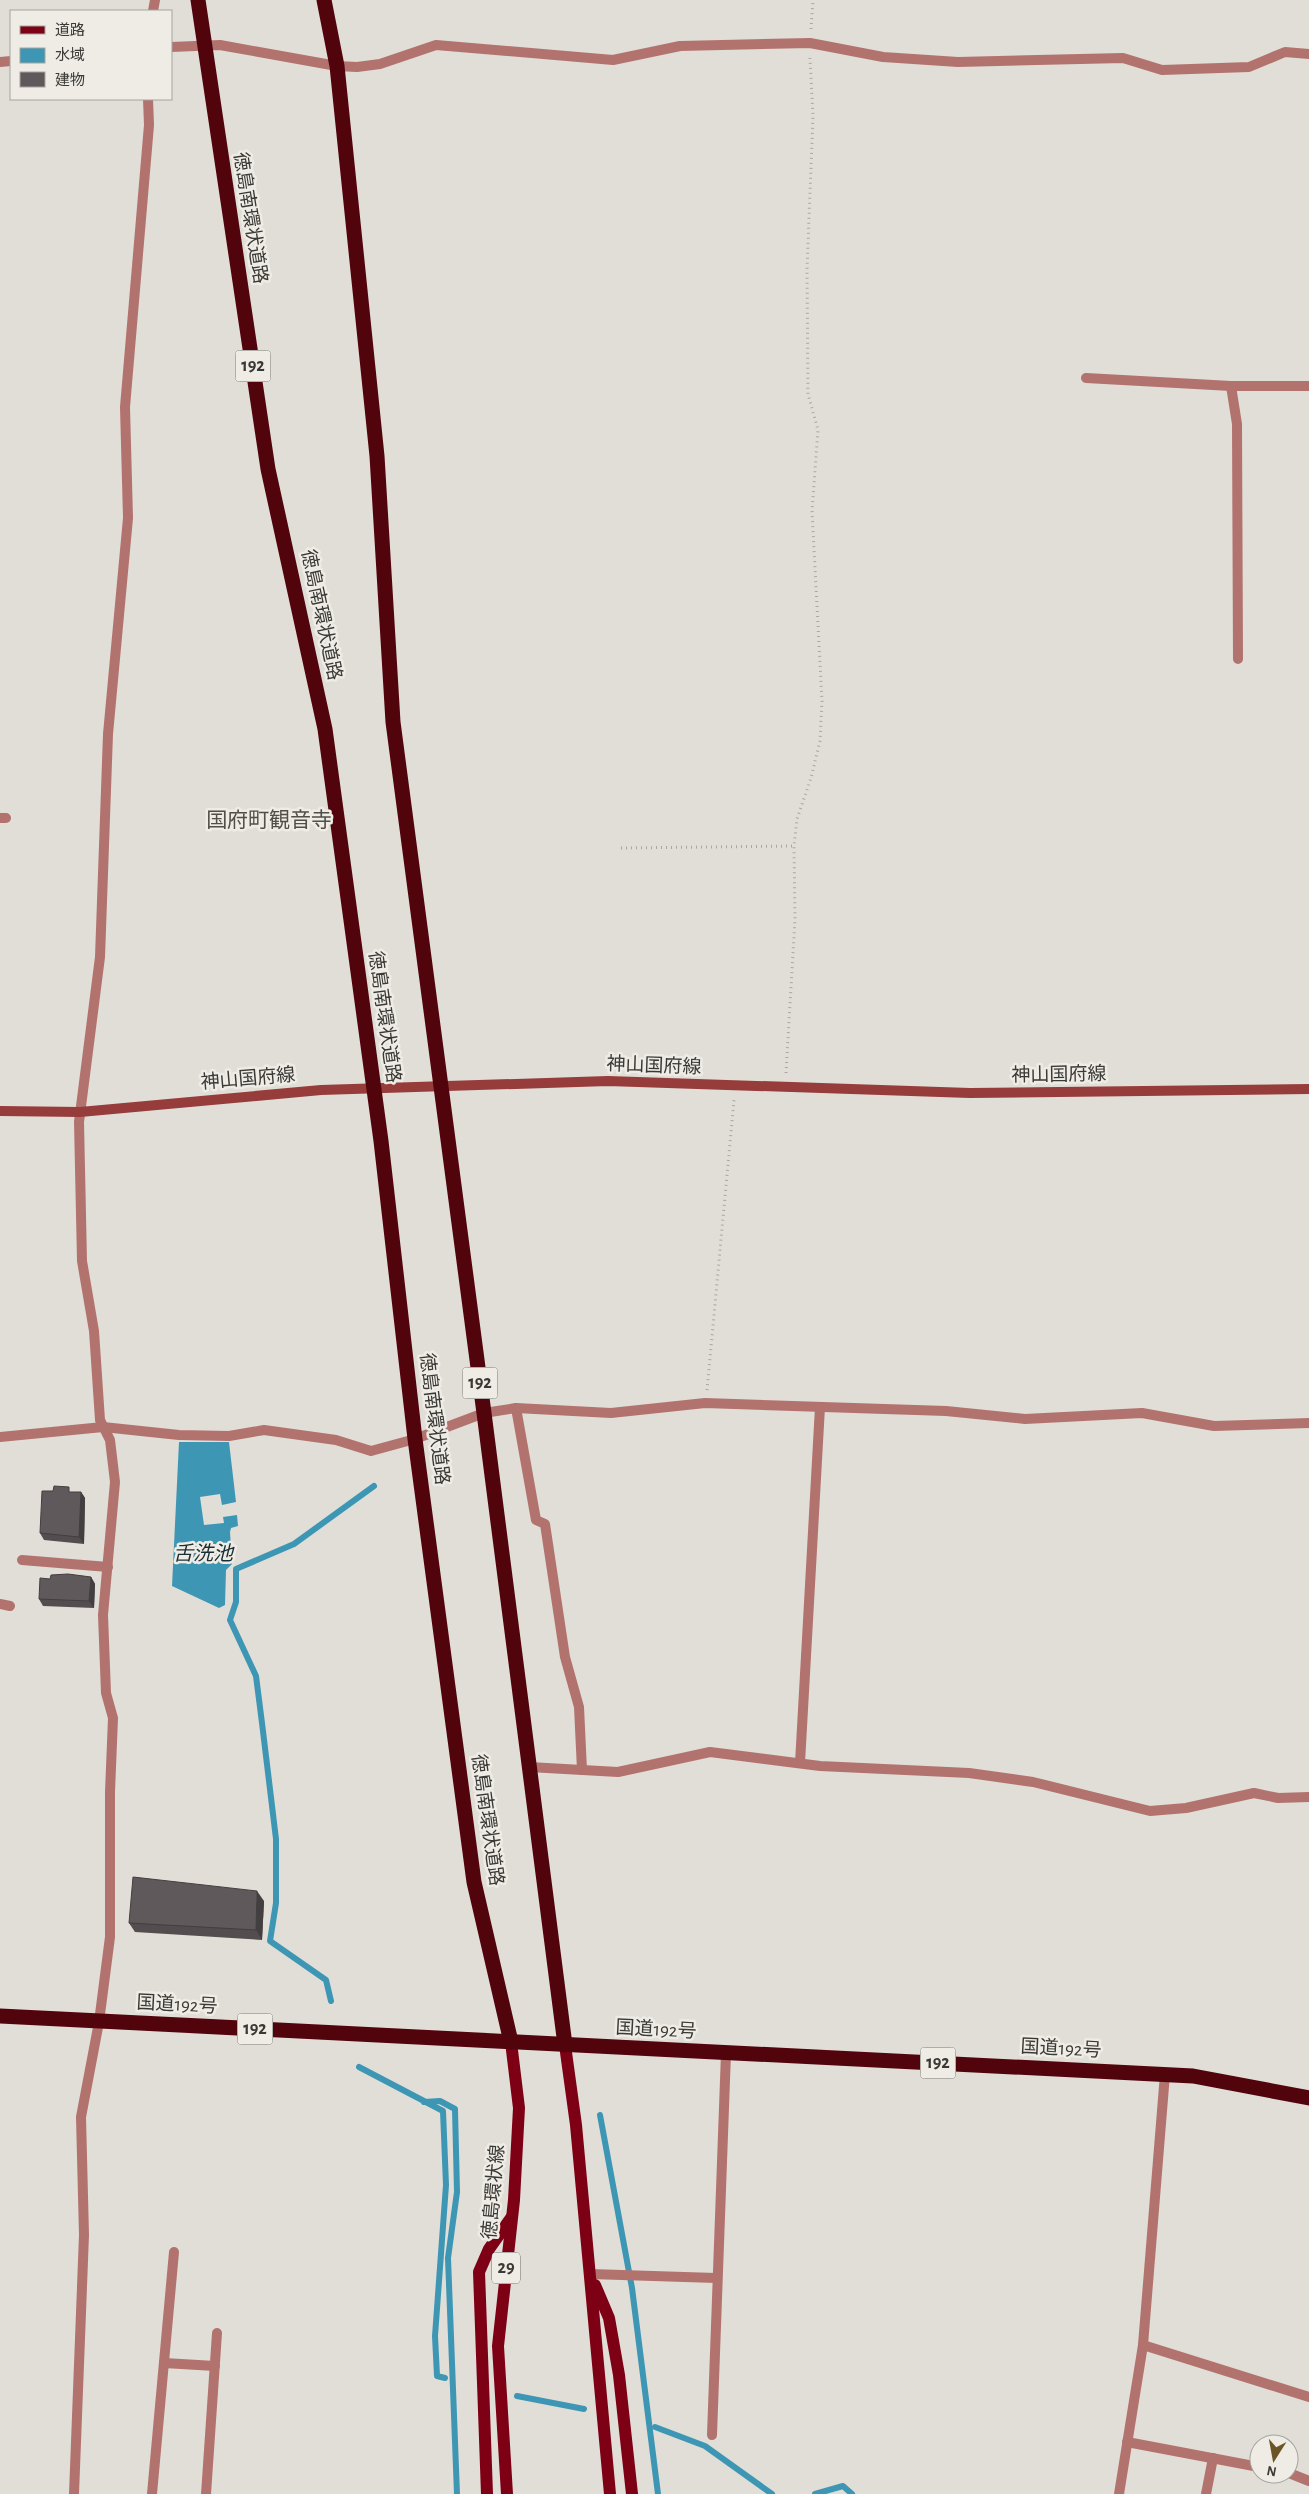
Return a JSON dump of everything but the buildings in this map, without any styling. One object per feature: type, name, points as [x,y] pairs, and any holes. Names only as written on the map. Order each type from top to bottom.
[{"type":"highway","name":"徳島南環状道路","points":[[198,0],[268,469],[325,729],[373,1088],[416,1439],[474,1882],[511,2042]]},
{"type":"highway","name":"192","points":[[324,0],[337,66],[377,456],[392,722],[484,1413],[565,2045]]},
{"type":"highway","name":"国道192号","points":[[0,2016],[1165,2074],[1194,2076],[1309,2098]]},
{"type":"main road","name":"神山国府線","points":[[0,1110],[80,1112],[321,1090],[608,1081],[970,1093],[1309,1089]]},
{"type":"main road","name":"徳島環状線","points":[[507,2494],[498,2346],[512,2217],[519,2108],[511,2042]]},
{"type":"main road","points":[[565,2045],[576,2125],[610,2494]]},
{"type":"main road","points":[[487,2494],[478,2272],[489,2249],[512,2217]]},
{"type":"main road","points":[[590,2274],[609,2318],[619,2375],[632,2494]]},
{"type":"street","points":[[172,47],[204,44],[220,45],[337,66],[357,67],[380,64],[436,45],[613,60],[680,46],[810,43],[883,57],[958,62],[1123,58],[1162,70],[1249,67],[1285,52],[1309,54]]},
{"type":"street","points":[[74,2494],[84,2235],[81,2117],[99,2022],[110,1936],[110,1792],[113,1718],[106,1693],[103,1615],[115,1482],[110,1440],[100,1420],[94,1331],[82,1262],[80,1112],[100,958],[108,734],[128,518],[125,407],[149,126],[148,100]]},
{"type":"street","points":[[1086,378],[1230,386],[1309,386]]},
{"type":"street","points":[[1230,386],[1237,424],[1238,659]]},
{"type":"street","points":[[0,1437],[103,1426],[180,1435],[219,1436],[264,1430],[336,1440],[371,1451],[416,1439],[484,1413],[516,1408],[611,1412],[706,1403],[946,1411],[1025,1419],[1142,1413],[1214,1426],[1309,1423]]},
{"type":"street","points":[[800,1763],[820,1407]]},
{"type":"street","points":[[516,1408],[536,1520],[545,1524],[564,1658],[579,1707],[582,1770]]},
{"type":"street","points":[[22,1560],[108,1567]]},
{"type":"street","points":[[529,1766],[618,1772],[710,1752],[800,1763],[978,1774],[1033,1782],[1150,1811],[1186,1808],[1254,1793],[1278,1798],[1309,1797]]},
{"type":"street","points":[[712,2435],[716,2278],[726,2053]]},
{"type":"street","points":[[1119,2494],[1142,2345],[1165,2074]]},
{"type":"street","points":[[152,2494],[174,2252]]},
{"type":"street","points":[[590,2274],[716,2278]]},
{"type":"street","points":[[206,2494],[217,2333]]},
{"type":"street","points":[[1142,2345],[1309,2398]]},
{"type":"street","points":[[164,2363],[215,2366]]},
{"type":"street","points":[[1127,2442],[1249,2465]]},
{"type":"street","points":[[1206,2494],[1213,2458]]},
{"type":"path","points":[[785,1087],[795,919],[794,846],[797,818],[811,778],[820,741],[822,701],[812,510],[818,430],[808,394],[807,268],[813,116],[810,43],[813,0]]},
{"type":"path","points":[[621,848],[794,846]]},
{"type":"path","points":[[706,1403],[736,1086]]},
{"type":"water","name":"舌洗池","points":[[179,1442],[229,1442],[236,1502],[222,1505],[220,1494],[200,1497],[204,1525],[224,1523],[223,1517],[237,1515],[238,1526],[231,1528],[230,1532],[232,1564],[226,1570],[225,1605],[219,1608],[172,1586]]},
{"type":"waterway","points":[[331,2001],[326,1980],[270,1941],[276,1903],[276,1839],[262,1723],[256,1676],[230,1620],[236,1602],[236,1569],[294,1544],[374,1486]]},
{"type":"waterway","points":[[359,2067],[443,2111],[446,2185],[435,2336],[437,2376],[445,2378]]},
{"type":"waterway","points":[[424,2102],[440,2101],[455,2109],[457,2192],[448,2258],[457,2494]]},
{"type":"waterway","points":[[600,2115],[632,2288],[658,2494]]},
{"type":"waterway","points":[[517,2396],[584,2409]]},
{"type":"waterway","points":[[655,2427],[705,2446],[772,2494]]},
{"type":"waterway","points":[[815,2494],[843,2486],[852,2494]]},
{"type":"district","name":"国府町観音寺","points":[[269,820]]}]
